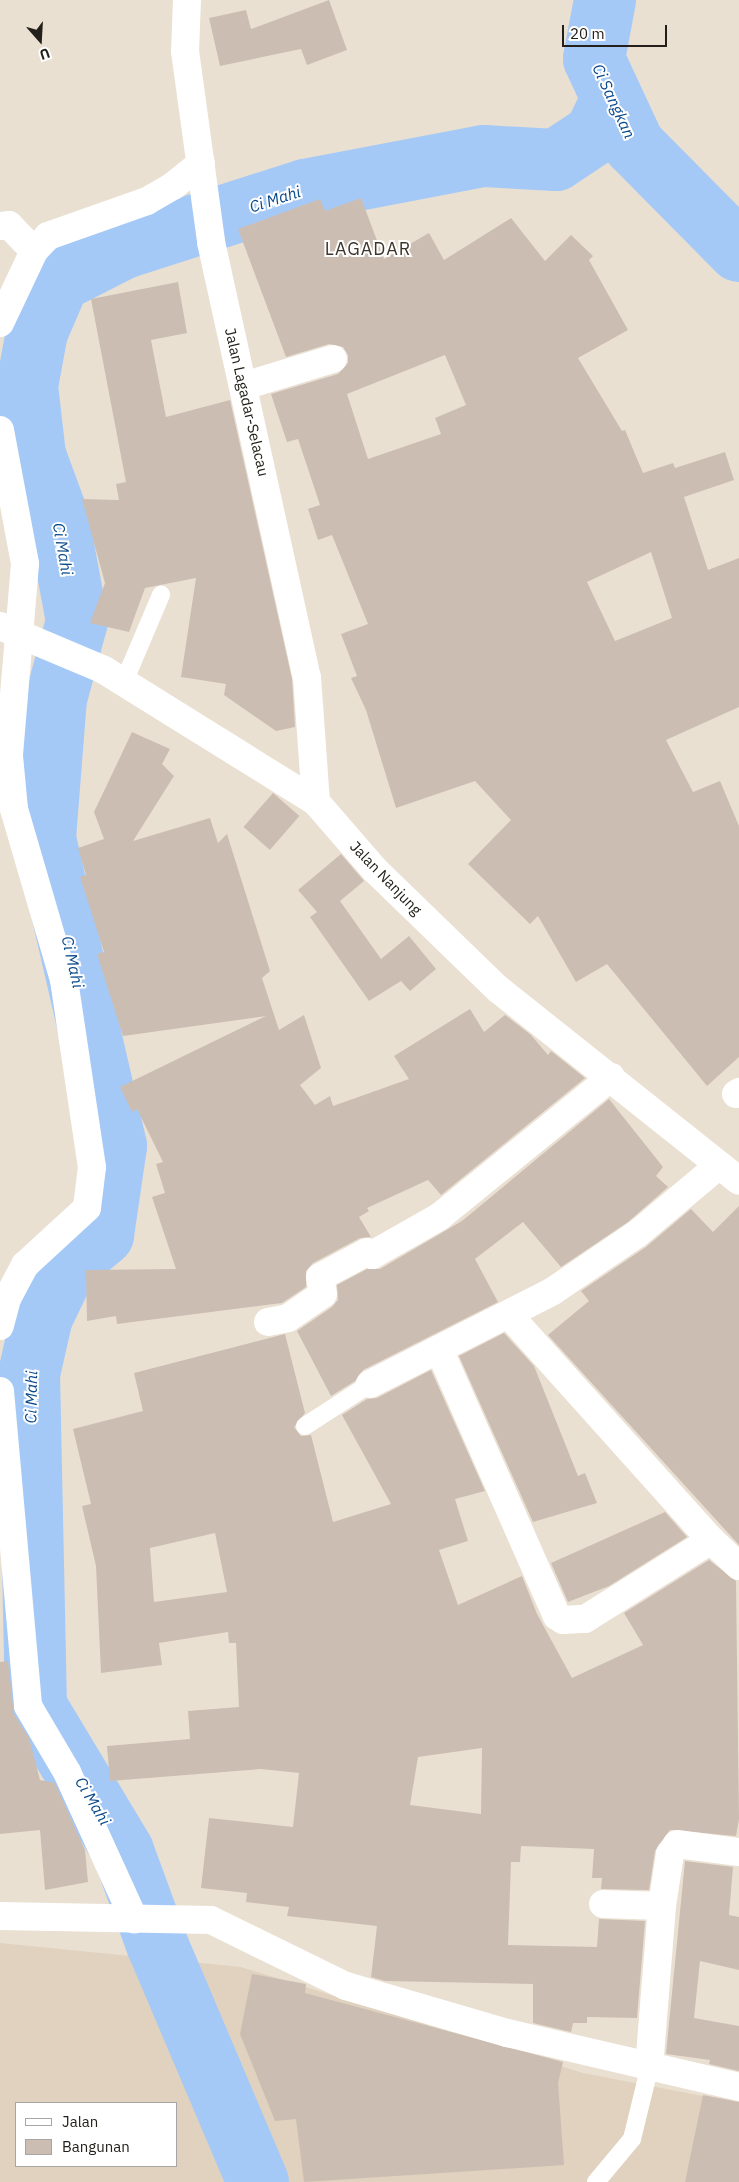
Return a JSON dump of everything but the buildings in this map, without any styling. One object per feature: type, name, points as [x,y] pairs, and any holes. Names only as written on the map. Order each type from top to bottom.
[{"type":"street","name":"Jalan Lagadar-Selacau","points":[[187,0],[185,51],[211,242],[307,677],[316,802]]},
{"type":"street","points":[[0,323],[34,250],[48,236],[147,200],[173,186],[201,163]]},
{"type":"street","points":[[0,226],[9,225],[34,250]]},
{"type":"street","points":[[244,386],[333,359]]},
{"type":"street","points":[[0,430],[25,564],[9,629],[9,756],[14,809],[64,980],[92,1167],[87,1208],[25,1265],[7,1299],[0,1326]]},
{"type":"street","name":"Jalan Nanjung","points":[[9,629],[60,650],[114,676],[316,802],[375,870],[498,989],[550,1034],[612,1077],[729,1174]]},
{"type":"street","points":[[268,1322],[288,1318],[323,1294],[320,1276],[367,1252],[372,1255],[439,1216],[612,1077]]},
{"type":"street","points":[[370,1384],[510,1315],[553,1291],[729,1174]]},
{"type":"street","points":[[510,1315],[711,1540],[739,1566]]},
{"type":"street","points":[[439,1349],[557,1616],[563,1620],[585,1619],[711,1540]]},
{"type":"street","points":[[0,1391],[28,1706],[67,1772],[138,1920]]},
{"type":"street","points":[[649,2069],[662,1906],[670,1854],[677,1844],[739,1852]]},
{"type":"street","points":[[603,1904],[662,1906]]},
{"type":"street","points":[[0,1916],[212,1920],[346,1986],[507,2033],[649,2069],[739,2087]]},
{"type":"lane","points":[[114,676],[161,595]]},
{"type":"lane","points":[[305,1426],[370,1384]]},
{"type":"lane","points":[[596,2182],[632,2139],[649,2069]]},
{"type":"shaded area","points":[[0,1943],[241,1967],[583,2073],[739,2103],[739,2182],[0,2182]]},
{"type":"waterway","name":"Ci Sangkan","points":[[605,0],[594,59],[634,145],[739,251]]},
{"type":"waterway","name":"Ci Mahi","points":[[258,2182],[157,1944],[123,1851],[36,1706],[29,1374],[42,1317],[67,1265],[103,1235],[116,1146],[45,838],[56,699],[77,621],[58,518],[35,455],[27,386],[37,332],[59,281],[124,248],[305,190],[484,156],[556,160],[595,134],[612,99]]},
{"type":"district","name":"LAGADAR","points":[[368,249]]}]
